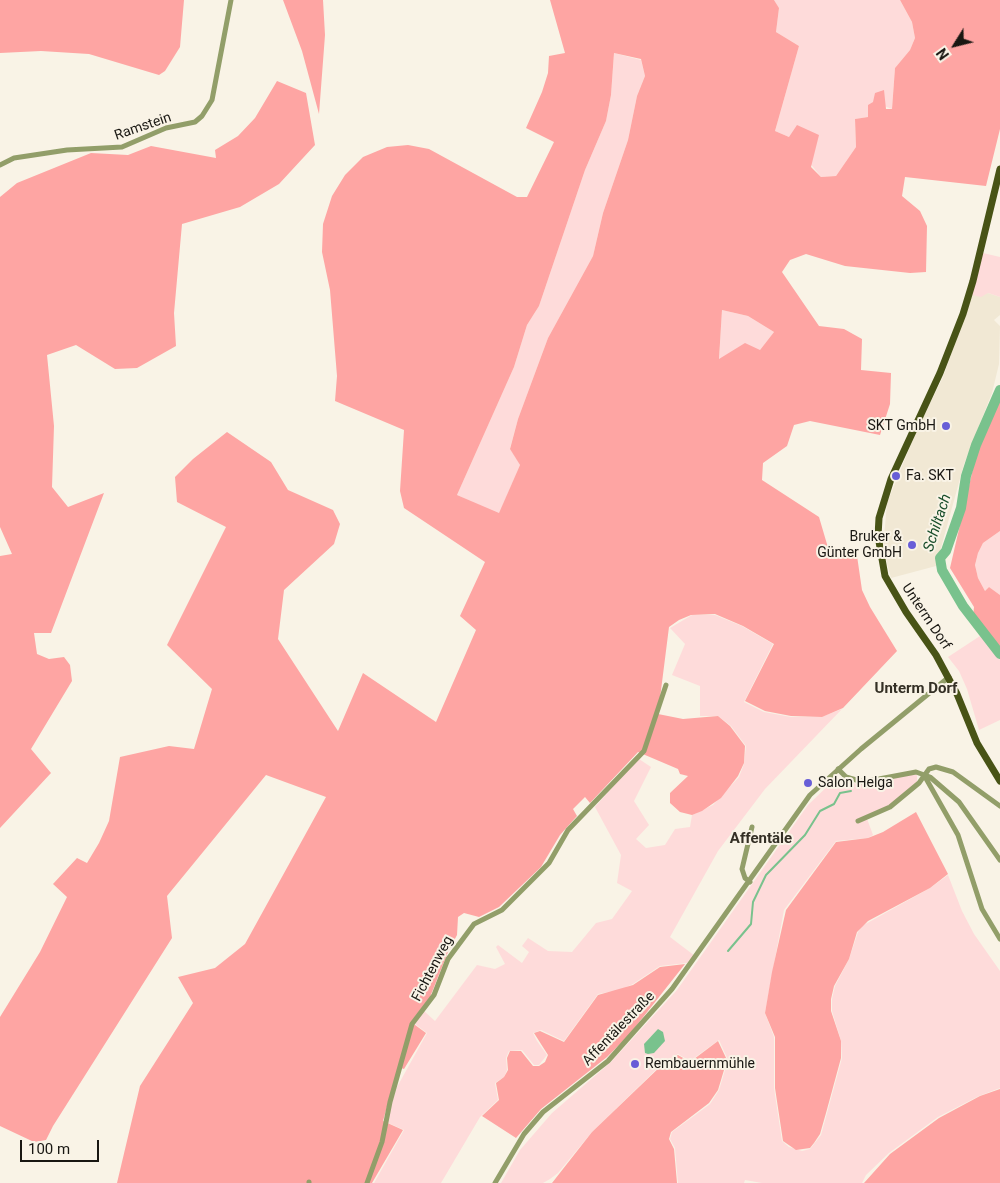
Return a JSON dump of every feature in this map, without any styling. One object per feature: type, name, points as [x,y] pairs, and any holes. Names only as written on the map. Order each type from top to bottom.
[{"type":"main road","name":"Unterm Dorf","points":[[1000,168],[973,282],[940,373],[890,479],[879,518],[878,536],[885,576],[949,677],[977,743],[1000,781]]},
{"type":"street","name":"Ramstein","points":[[0,165],[14,158],[67,150],[122,148],[166,128],[195,122],[202,116],[212,100],[231,0]]},
{"type":"street","name":"Affentälestraße","points":[[495,1183],[524,1134],[543,1112],[608,1060],[652,1014],[700,953],[810,795],[838,769],[949,677]]},
{"type":"street","name":"Fichtenweg","points":[[367,1183],[382,1142],[390,1102],[404,1062],[412,1024],[434,995],[448,958],[474,924],[502,910],[548,863],[568,830],[644,751],[666,685]]},
{"type":"street","points":[[858,821],[890,807],[919,783],[923,774],[929,769],[936,767],[953,772],[1000,806]]},
{"type":"street","points":[[838,769],[846,777],[863,782],[873,782],[916,772],[940,783],[959,802],[1000,860]]},
{"type":"street","points":[[923,774],[958,835],[982,909],[1000,939]]},
{"type":"street","points":[[750,882],[745,878],[742,869],[752,827]]},
{"type":"shaded area","points":[[0,0],[184,0],[180,47],[165,71],[159,75],[89,54],[41,51],[0,53]]},
{"type":"shaded area","points":[[283,0],[323,0],[325,35],[319,114],[302,51]]},
{"type":"shaded area","points":[[550,0],[774,0],[779,8],[776,32],[799,46],[775,131],[789,137],[797,125],[819,135],[811,167],[821,177],[836,176],[856,147],[855,119],[868,117],[868,105],[873,102],[875,93],[884,90],[886,109],[892,109],[895,68],[910,50],[915,38],[912,22],[900,0],[1000,0],[1000,129],[986,186],[905,177],[902,196],[920,211],[927,226],[926,272],[910,273],[845,266],[806,254],[790,260],[782,272],[819,326],[844,329],[862,339],[861,370],[891,373],[890,404],[880,435],[810,421],[794,425],[787,446],[763,463],[762,480],[819,517],[829,551],[856,549],[862,590],[870,607],[897,651],[843,708],[822,717],[791,716],[765,711],[745,701],[774,644],[743,626],[715,614],[691,615],[679,620],[669,627],[658,714],[683,719],[718,716],[730,726],[745,746],[744,763],[738,776],[721,798],[702,811],[692,815],[680,812],[670,803],[670,793],[688,776],[680,774],[678,769],[638,752],[590,803],[585,797],[573,809],[577,816],[560,835],[541,867],[499,907],[479,917],[464,913],[458,917],[457,935],[430,997],[411,1022],[426,1033],[404,1069],[398,1067],[383,1121],[403,1130],[372,1183],[117,1183],[140,1086],[193,1003],[178,977],[215,968],[245,944],[326,797],[266,775],[167,896],[172,938],[46,1140],[34,1142],[0,1126],[0,1017],[40,952],[67,897],[53,884],[77,858],[87,863],[99,843],[109,821],[120,757],[169,746],[194,749],[212,689],[167,645],[226,527],[177,502],[175,477],[193,459],[227,432],[271,462],[288,490],[333,510],[340,524],[334,544],[284,590],[278,639],[338,731],[363,673],[436,722],[476,630],[460,616],[485,562],[404,508],[400,491],[404,430],[335,401],[337,376],[330,290],[322,252],[323,224],[332,196],[345,175],[363,157],[387,147],[408,145],[429,149],[517,197],[527,197],[554,142],[526,128],[542,92],[548,73],[549,56],[565,53]],"holes":[[[614,53],[641,59],[645,76],[637,96],[628,140],[603,213],[593,256],[548,338],[518,419],[510,449],[520,465],[499,513],[457,495],[514,367],[527,325],[539,306],[585,170],[606,121],[611,95]],[[722,310],[748,316],[774,332],[760,350],[745,343],[719,359]]]},
{"type":"shaded area","points":[[774,0],[900,0],[912,22],[915,38],[910,50],[895,68],[892,109],[873,102],[868,117],[855,119],[856,147],[836,176],[821,177],[789,137],[775,131],[799,46],[776,32],[779,8]]},
{"type":"shaded area","points":[[614,53],[641,60],[645,76],[637,96],[628,140],[603,213],[593,256],[548,338],[518,419],[510,448],[520,465],[499,514],[457,495],[514,367],[527,325],[539,306],[585,170],[606,121],[611,95]]},
{"type":"shaded area","points":[[277,81],[306,93],[315,145],[279,184],[240,207],[182,224],[174,313],[176,346],[137,368],[115,369],[76,345],[47,355],[54,426],[52,487],[68,507],[104,493],[51,633],[34,633],[37,654],[49,659],[64,657],[70,665],[72,681],[31,749],[51,773],[0,828],[0,556],[12,554],[0,527],[0,197],[17,183],[91,153],[128,155],[151,146],[216,158],[215,150],[238,136],[255,118]]},
{"type":"shaded area","points":[[983,253],[1000,257],[1000,297],[988,293],[981,297],[972,295]]},
{"type":"shaded area","points":[[988,293],[1000,297],[1000,315],[994,320],[1000,326],[999,364],[992,393],[964,464],[936,566],[891,578],[883,549],[887,503],[916,432],[943,377],[972,295]]},
{"type":"shaded area","points":[[722,310],[748,316],[774,332],[760,350],[719,360]]},
{"type":"shaded area","points":[[1000,393],[1000,531],[983,543],[975,565],[978,578],[985,591],[989,587],[1000,595],[1000,657],[980,633],[973,617],[974,607],[950,568],[978,447]]},
{"type":"shaded area","points":[[1000,531],[1000,595],[989,587],[985,591],[978,578],[975,565],[983,543]]},
{"type":"shaded area","points":[[692,615],[715,615],[742,626],[773,644],[744,702],[764,712],[791,717],[821,717],[842,709],[765,789],[718,851],[670,937],[695,956],[687,963],[660,966],[633,984],[620,990],[598,994],[564,1041],[541,1030],[533,1033],[547,1055],[539,1065],[534,1065],[522,1050],[509,1051],[506,1058],[507,1070],[504,1077],[495,1083],[498,1100],[480,1117],[441,1183],[374,1183],[404,1130],[386,1122],[397,1087],[427,1033],[415,1024],[424,1011],[435,1021],[477,965],[495,969],[505,964],[496,947],[498,945],[522,963],[529,952],[522,946],[528,938],[548,951],[572,952],[596,923],[612,919],[632,891],[617,883],[621,855],[595,807],[627,770],[639,759],[651,767],[634,801],[649,825],[636,839],[646,848],[665,845],[675,829],[690,827],[692,815],[713,805],[739,777],[744,764],[746,746],[731,726],[718,716],[700,716],[700,686],[672,675],[685,644],[670,628]]},
{"type":"shaded area","points":[[980,636],[1000,658],[1000,720],[979,730],[967,689],[959,671],[948,657]]},
{"type":"shaded area","points":[[912,774],[917,775],[917,783],[886,808],[866,816],[873,835],[868,838],[836,841],[784,910],[765,1013],[774,1037],[774,1088],[782,1141],[789,1147],[802,1151],[810,1149],[821,1135],[842,1058],[841,1041],[832,1011],[832,999],[835,986],[849,959],[858,932],[862,926],[930,888],[948,875],[962,911],[974,934],[1000,971],[1000,1088],[979,1096],[938,1117],[889,1153],[866,1175],[862,1183],[762,1183],[745,1180],[744,1183],[678,1183],[675,1148],[670,1139],[672,1132],[710,1104],[719,1090],[728,1060],[719,1040],[690,1061],[678,1054],[664,1062],[592,1132],[558,1173],[550,1179],[543,1183],[501,1183],[520,1150],[552,1113],[611,1062],[677,990],[808,805],[836,778],[868,785]]},
{"type":"shaded area","points":[[916,812],[948,874],[930,888],[868,921],[857,932],[849,959],[834,986],[831,999],[831,1011],[841,1041],[841,1058],[826,1113],[820,1134],[810,1148],[796,1150],[783,1141],[775,1088],[775,1037],[765,1013],[786,910],[836,842],[868,838],[883,832]]},
{"type":"shaded area","points":[[685,964],[629,1035],[607,1057],[541,1109],[516,1138],[482,1116],[499,1100],[496,1083],[504,1077],[508,1070],[507,1058],[510,1051],[521,1051],[533,1066],[539,1066],[545,1062],[548,1055],[534,1033],[540,1031],[564,1042],[598,995],[633,985],[660,967]]},
{"type":"shaded area","points":[[658,1029],[663,1032],[665,1041],[654,1053],[645,1053],[644,1044]]},
{"type":"shaded area","points":[[718,1041],[727,1060],[718,1090],[709,1103],[671,1132],[669,1139],[674,1149],[677,1183],[552,1183],[592,1132],[664,1063],[678,1055],[690,1062]]},
{"type":"shaded area","points":[[1000,1089],[1000,1183],[864,1183],[890,1154],[939,1118],[980,1096]]},
{"type":"waterway","name":"Schiltach","points":[[1000,390],[976,445],[966,476],[961,508],[946,551],[940,558],[942,570],[963,606],[1000,654]]},
{"type":"waterway","points":[[728,951],[751,924],[753,902],[766,875],[805,835],[820,811],[834,804],[840,793],[851,791]]},
{"type":"place","name":"SKT GmbH","points":[[946,426]]},
{"type":"place","name":"Fa. SKT","points":[[896,476]]},
{"type":"place","name":"Bruker & Günter GmbH","points":[[912,545]]},
{"type":"place","name":"Salon Helga","points":[[808,783]]},
{"type":"place","name":"Rembauernmühle","points":[[635,1064]]},
{"type":"district","name":"Unterm Dorf","points":[[916,689]]},
{"type":"district","name":"Affentäle","points":[[761,839]]}]
